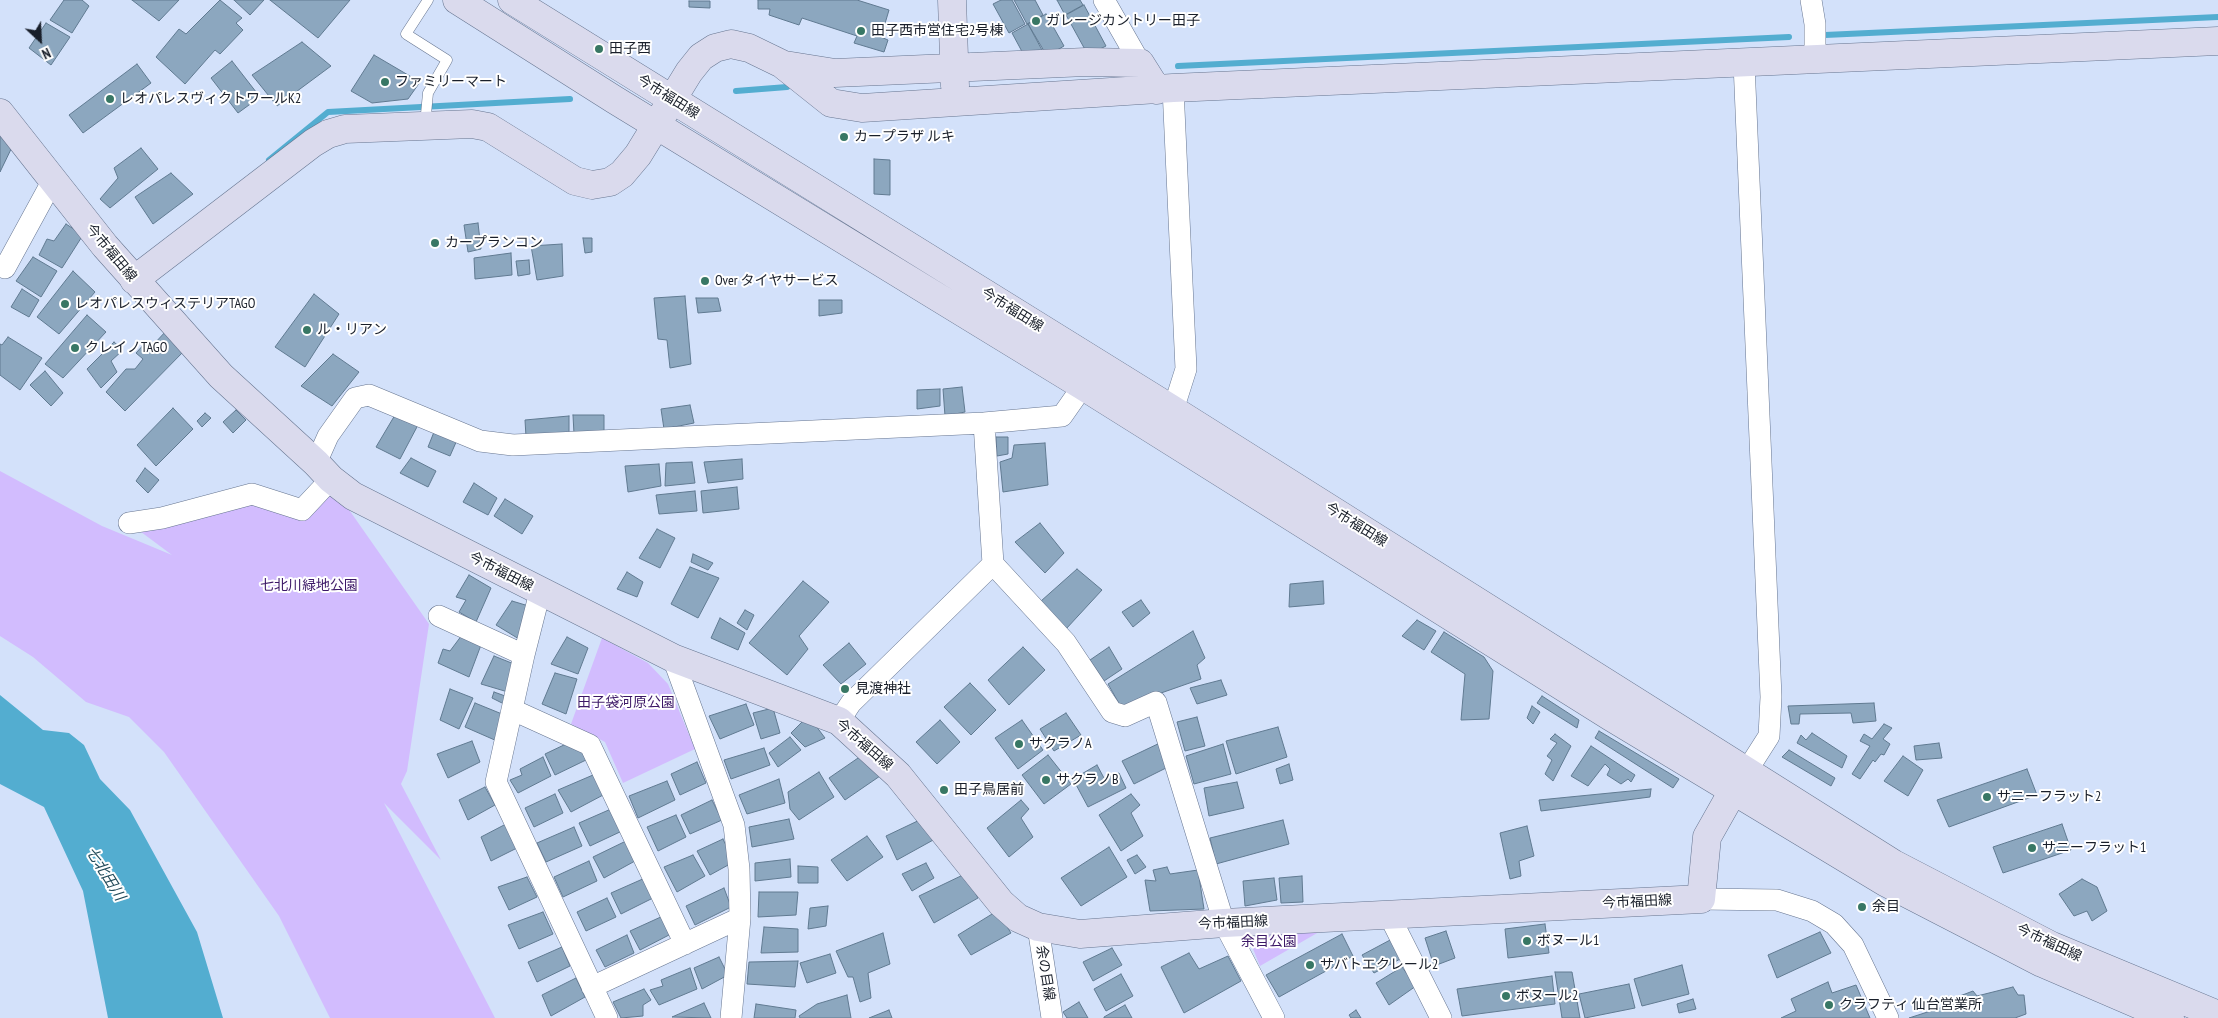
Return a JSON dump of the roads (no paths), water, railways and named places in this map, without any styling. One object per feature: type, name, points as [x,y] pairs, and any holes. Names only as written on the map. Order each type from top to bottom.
[{"type":"main road","name":"今市福田線","points":[[457,0],[615,100],[1083,386],[1740,781],[2034,937],[2218,1015]]},
{"type":"main road","name":"今市福田線","points":[[512,0],[1173,410],[1740,781],[1885,882],[2042,963],[2170,1018]]},
{"type":"main road","points":[[952,0],[955,102]]},
{"type":"main road","points":[[134,280],[313,143],[328,134],[344,129],[427,114],[488,127],[575,181],[592,186],[610,182],[622,174],[638,155],[672,99],[701,57],[715,48],[731,44],[749,48],[782,64],[831,103],[862,108],[1165,89],[2218,41]]},
{"type":"main road","points":[[782,64],[835,73],[954,67],[1140,62],[1165,89]]},
{"type":"main road","name":"今市福田線","points":[[0,113],[134,280],[221,376],[353,496],[673,658],[839,720],[898,775],[1001,903],[1018,918],[1038,927],[1080,934],[1224,923],[1701,899]]},
{"type":"main road","points":[[1701,899],[1707,837],[1740,781]]},
{"type":"street","points":[[1104,0],[1140,62]]},
{"type":"street","points":[[1811,0],[1815,24],[1815,58]]},
{"type":"street","points":[[1740,781],[1769,736],[1771,697],[1744,63]]},
{"type":"street","points":[[1165,89],[1186,369],[1173,410]]},
{"type":"street","points":[[5,268],[52,180]]},
{"type":"street","points":[[129,523],[162,518],[252,494],[302,510],[324,471],[328,436],[355,398],[369,395],[480,441],[513,445],[984,424],[1062,416],[1083,386]]},
{"type":"street","points":[[984,424],[993,564],[1066,644],[1112,712],[1125,716],[1156,702],[1224,923],[1274,1018]]},
{"type":"street","points":[[839,720],[851,703],[993,564]]},
{"type":"street","points":[[540,592],[496,782],[607,1018]]},
{"type":"street","points":[[439,616],[524,655]]},
{"type":"street","points":[[673,658],[734,825],[739,869],[740,918],[731,1018]]},
{"type":"street","points":[[513,710],[590,745],[685,944]]},
{"type":"street","points":[[1701,899],[1777,900],[1812,912],[1834,924],[1853,945],[1888,1018]]},
{"type":"street","points":[[1389,915],[1441,1018]]},
{"type":"street","points":[[592,987],[740,918]]},
{"type":"street","name":"余の目線","points":[[1038,927],[1052,1018]]},
{"type":"lane","points":[[427,114],[428,93],[447,60],[406,34],[428,0]]},
{"type":"water","name":"七北田川","points":[[0,695],[43,730],[69,733],[84,745],[100,779],[130,810],[197,932],[223,1018],[108,1018],[83,891],[44,807],[0,784]]},
{"type":"waterway","points":[[1825,35],[2218,17]]},
{"type":"waterway","points":[[1178,66],[1789,37]]},
{"type":"waterway","points":[[736,91],[787,87]]},
{"type":"waterway","points":[[269,160],[328,112],[570,99]]},
{"type":"place","name":"ガレージカントリー田子","points":[[1036,21]]},
{"type":"place","name":"田子西市営住宅2号棟","points":[[861,31]]},
{"type":"place","name":"田子西","points":[[599,49]]},
{"type":"place","name":"ファミリーマート","points":[[385,82]]},
{"type":"place","name":"レオパレスヴィクトワールK2","points":[[110,99]]},
{"type":"place","name":"カープラザ ルキ","points":[[844,137]]},
{"type":"place","name":"カープランコン","points":[[435,243]]},
{"type":"place","name":"Over タイヤサービス","points":[[705,281]]},
{"type":"place","name":"レオパレスウィステリアTAGO","points":[[65,304]]},
{"type":"place","name":"ル・リアン","points":[[307,330]]},
{"type":"place","name":"クレイノTAGO","points":[[75,348]]},
{"type":"place","name":"見渡神社","points":[[845,689]]},
{"type":"place","name":"サクラノA","points":[[1019,744]]},
{"type":"place","name":"サクラノB","points":[[1046,780]]},
{"type":"place","name":"田子鳥居前","points":[[944,790]]},
{"type":"place","name":"サニーフラット2","points":[[1987,797]]},
{"type":"place","name":"サニーフラット1","points":[[2032,848]]},
{"type":"place","name":"余目","points":[[1862,907]]},
{"type":"place","name":"ボヌール1","points":[[1527,941]]},
{"type":"place","name":"サバトエクレール2","points":[[1310,965]]},
{"type":"place","name":"ボヌール2","points":[[1506,996]]},
{"type":"place","name":"クラフティ 仙台営業所","points":[[1829,1005]]},
{"type":"park label","name":"七北川緑地公園","points":[[309,586]]},
{"type":"park label","name":"田子袋河原公園","points":[[626,703]]},
{"type":"park label","name":"余目公園","points":[[1269,942]]}]
